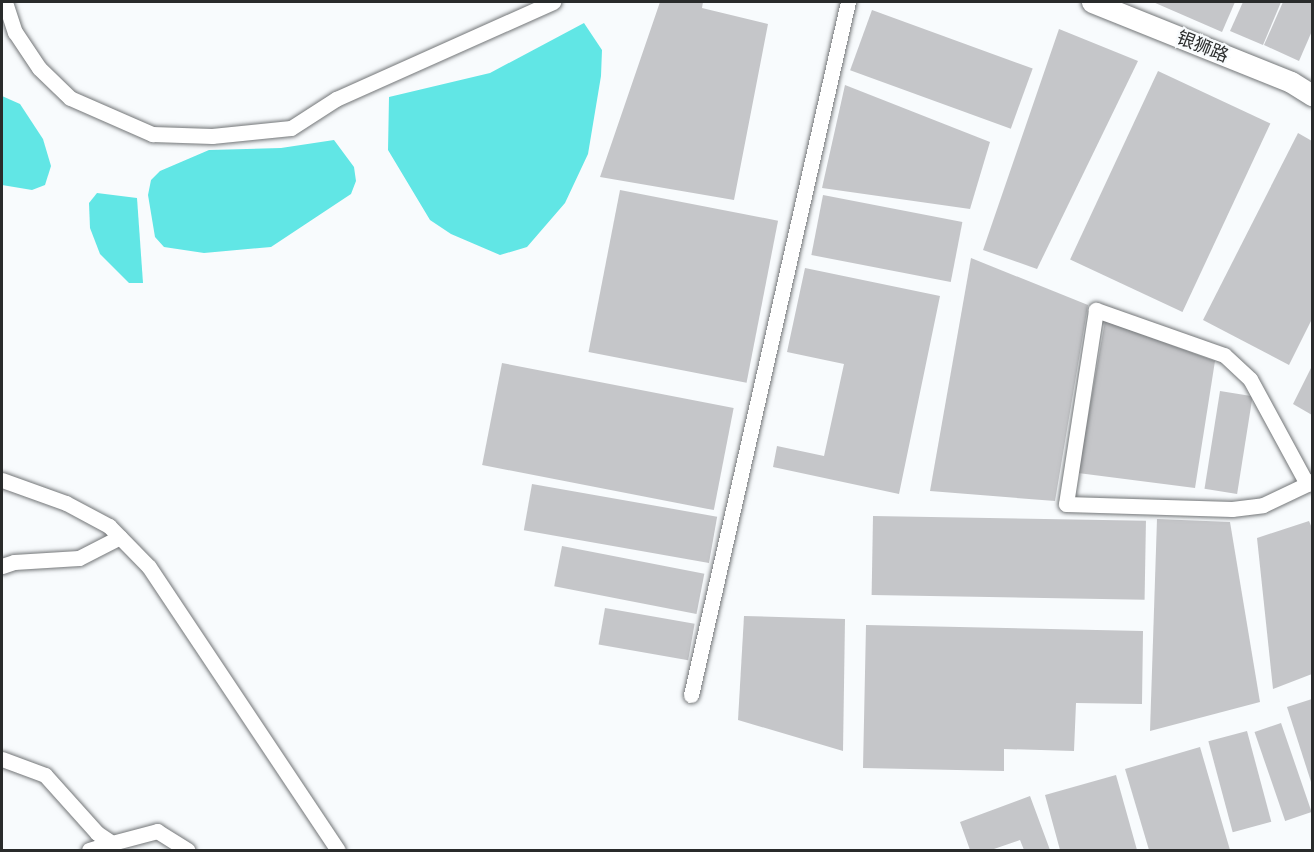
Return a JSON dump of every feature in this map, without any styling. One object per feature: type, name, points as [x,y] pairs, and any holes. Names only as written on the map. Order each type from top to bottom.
[{"type":"main road","name":"银狮路","points":[[1092,2],[1290,82],[1312,95]]},
{"type":"street","points":[[5,2],[15,33],[39,68],[70,98],[152,134],[212,136],[291,128],[346,95],[554,2]]},
{"type":"street","points":[[691,695],[848,2]]},
{"type":"street","points":[[1096,310],[1224,355],[1250,379],[1310,482],[1263,505],[1232,509],[1066,504],[1096,310]]},
{"type":"street","points":[[2,480],[66,503],[110,526],[149,567],[338,850]]},
{"type":"street","points":[[2,566],[14,562],[79,558],[120,537]]},
{"type":"street","points":[[2,759],[45,776],[97,833],[112,843]]},
{"type":"street","points":[[89,850],[158,831],[188,850]]},
{"type":"water","points":[[584,23],[602,50],[601,76],[588,154],[565,203],[527,247],[500,255],[451,234],[430,220],[388,150],[389,97],[490,73]]},
{"type":"water","points":[[2,96],[20,104],[43,139],[51,166],[45,185],[32,190],[2,185]]},
{"type":"water","points":[[334,140],[354,167],[356,181],[351,194],[271,247],[204,253],[164,247],[155,237],[148,195],[151,180],[160,171],[209,150],[281,148]]},
{"type":"water","points":[[97,193],[137,198],[143,283],[129,283],[100,254],[90,228],[89,203]]},
{"type":"building","points":[[660,2],[703,2],[702,8],[768,24],[734,200],[600,177]]},
{"type":"building","points":[[1153,2],[1235,2],[1222,32]]},
{"type":"building","points":[[1243,2],[1281,2],[1263,45],[1230,31]]},
{"type":"building","points":[[1283,2],[1312,2],[1312,31],[1299,61],[1264,45]]},
{"type":"building","points":[[872,10],[1033,68],[1011,129],[850,70]]},
{"type":"building","points":[[1059,29],[1138,61],[1037,269],[983,250]]},
{"type":"building","points":[[1158,71],[1270,123],[1182,312],[1070,260]]},
{"type":"building","points":[[845,85],[990,142],[970,209],[822,188]]},
{"type":"building","points":[[1298,133],[1312,141],[1312,319],[1289,365],[1203,320]]},
{"type":"building","points":[[620,190],[778,221],[747,383],[589,352]]},
{"type":"building","points":[[823,195],[962,222],[951,282],[811,255]]},
{"type":"building","points":[[971,258],[1088,305],[1055,501],[930,491]]},
{"type":"building","points":[[805,268],[940,296],[899,494],[773,467],[777,446],[824,456],[844,364],[787,352]]},
{"type":"building","points":[[1105,321],[1215,361],[1195,488],[1078,473]]},
{"type":"building","points":[[502,363],[734,408],[714,510],[482,465]]},
{"type":"building","points":[[1312,366],[1312,415],[1293,404]]},
{"type":"building","points":[[1220,391],[1253,396],[1237,494],[1205,489]]},
{"type":"building","points":[[532,484],[717,517],[709,563],[524,530]]},
{"type":"building","points":[[873,516],[1146,521],[1145,600],[872,595]]},
{"type":"building","points":[[1157,519],[1230,522],[1260,702],[1150,731]]},
{"type":"building","points":[[1309,521],[1312,528],[1312,674],[1273,689],[1257,538]]},
{"type":"building","points":[[562,546],[704,574],[697,614],[554,586]]},
{"type":"building","points":[[605,608],[695,624],[688,660],[599,644]]},
{"type":"building","points":[[744,616],[845,619],[843,751],[738,720]]},
{"type":"building","points":[[866,625],[1143,631],[1142,704],[1076,703],[1074,751],[1004,749],[1004,771],[863,768]]},
{"type":"building","points":[[1312,699],[1312,785],[1287,707]]},
{"type":"building","points":[[1281,723],[1312,812],[1285,821],[1255,732]]},
{"type":"building","points":[[1247,731],[1271,822],[1233,832],[1208,741]]},
{"type":"building","points":[[1200,747],[1230,850],[1149,850],[1125,769]]},
{"type":"building","points":[[1116,775],[1137,850],[1060,850],[1045,795]]},
{"type":"building","points":[[1030,796],[1050,850],[1024,850],[1020,840],[991,850],[970,850],[960,822]]}]
